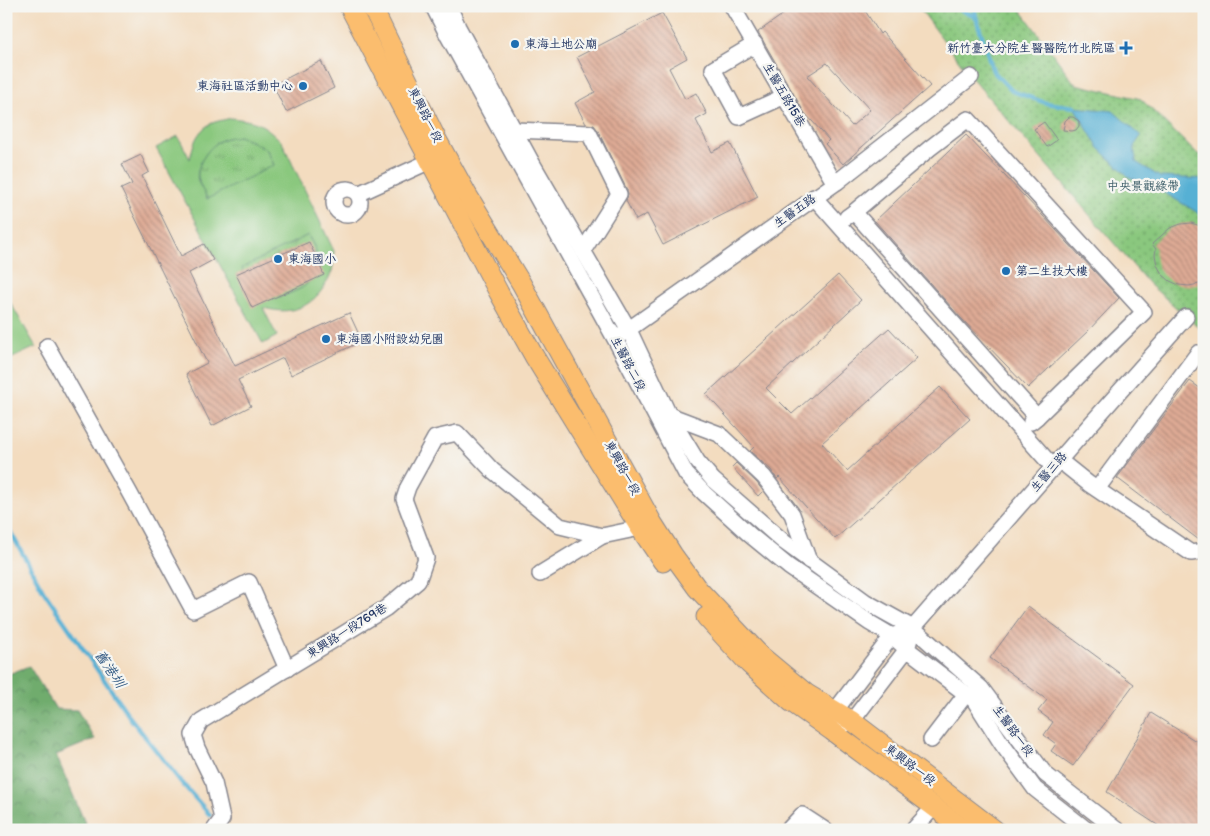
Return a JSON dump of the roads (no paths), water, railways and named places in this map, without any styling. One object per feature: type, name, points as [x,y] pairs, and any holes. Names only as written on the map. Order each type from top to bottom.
[{"type":"main road","name":"東興路一段","points":[[349,6],[438,158],[468,196],[521,283],[681,589],[749,664],[791,702],[965,830]]},
{"type":"main road","name":"東興路一段","points":[[370,6],[435,136],[438,158]]},
{"type":"main road","name":"東興路一段","points":[[646,525],[673,555],[697,588],[760,655],[807,694],[852,722],[995,830]]},
{"type":"street","name":"生醫路二段","points":[[434,6],[448,36],[686,474],[750,535],[788,567],[892,636],[907,649]]},
{"type":"street","name":"生醫路二段","points":[[449,6],[458,27],[514,130],[630,330],[669,415],[697,461],[713,480],[784,542],[866,602],[913,628]]},
{"type":"street","name":"生醫五路15巷","points":[[732,6],[831,177],[836,182]]},
{"type":"street","points":[[755,44],[713,69],[739,117],[785,96]]},
{"type":"street","name":"生醫五路","points":[[614,339],[630,330],[836,182],[971,77]]},
{"type":"street","points":[[838,224],[968,119],[1144,312],[1021,431]]},
{"type":"street","points":[[514,130],[589,133],[619,194],[583,251]]},
{"type":"street","points":[[358,194],[438,158]]},
{"type":"street","points":[[814,197],[1021,431],[1056,464],[1078,476],[1191,553],[1204,551]]},
{"type":"street","points":[[854,212],[1037,417]]},
{"type":"street","name":"生醫三路","points":[[913,628],[1186,317]]},
{"type":"street","points":[[47,346],[193,610],[250,582],[287,668]]},
{"type":"street","points":[[1097,489],[1198,353],[1204,358]]},
{"type":"street","points":[[669,415],[719,434],[764,477],[792,514],[809,561]]},
{"type":"street","name":"東興路一段769巷","points":[[214,830],[222,818],[214,783],[197,748],[193,735],[201,721],[386,608],[418,581],[426,558],[404,499],[408,487],[435,438],[457,433],[492,470],[560,526],[602,536],[646,525]]},
{"type":"street","points":[[540,574],[602,536]]},
{"type":"street","points":[[832,731],[835,711],[892,636],[913,628]]},
{"type":"street","points":[[832,731],[852,722],[907,649],[913,628]]},
{"type":"street","name":"生醫路一段","points":[[913,628],[981,688],[1045,774],[1117,830]]},
{"type":"street","name":"生醫路一段","points":[[907,649],[974,700],[1002,744],[1035,789],[1087,830]]},
{"type":"street","points":[[931,740],[966,694]]},
{"type":"street","points":[[913,830],[934,807]]},
{"type":"street","points":[[788,830],[802,815],[825,830]]},
{"type":"water","points":[[1074,107],[1113,111],[1141,136],[1134,146],[1136,162],[1160,177],[1204,179],[1204,218],[1158,189],[1129,177],[1098,147]]},
{"type":"waterway","points":[[953,6],[976,17]]},
{"type":"waterway","points":[[974,6],[993,71],[1012,91],[1046,103],[1074,107]]},
{"type":"waterway","name":"舊港圳","points":[[6,524],[44,592],[131,719],[210,815]]},
{"type":"place","name":"東海土地公廟","points":[[515,44]]},
{"type":"place","name":"新竹臺大分院生醫醫院竹北院區","points":[[1126,48]]},
{"type":"place","name":"東海社區活動中心","points":[[303,86]]},
{"type":"place","name":"東海國小","points":[[278,259]]},
{"type":"place","name":"第二生技大樓","points":[[1006,271]]},
{"type":"place","name":"東海國小附設幼兒園","points":[[326,339]]},
{"type":"park label","name":"中央景觀綠帶","points":[[1143,186]]}]
